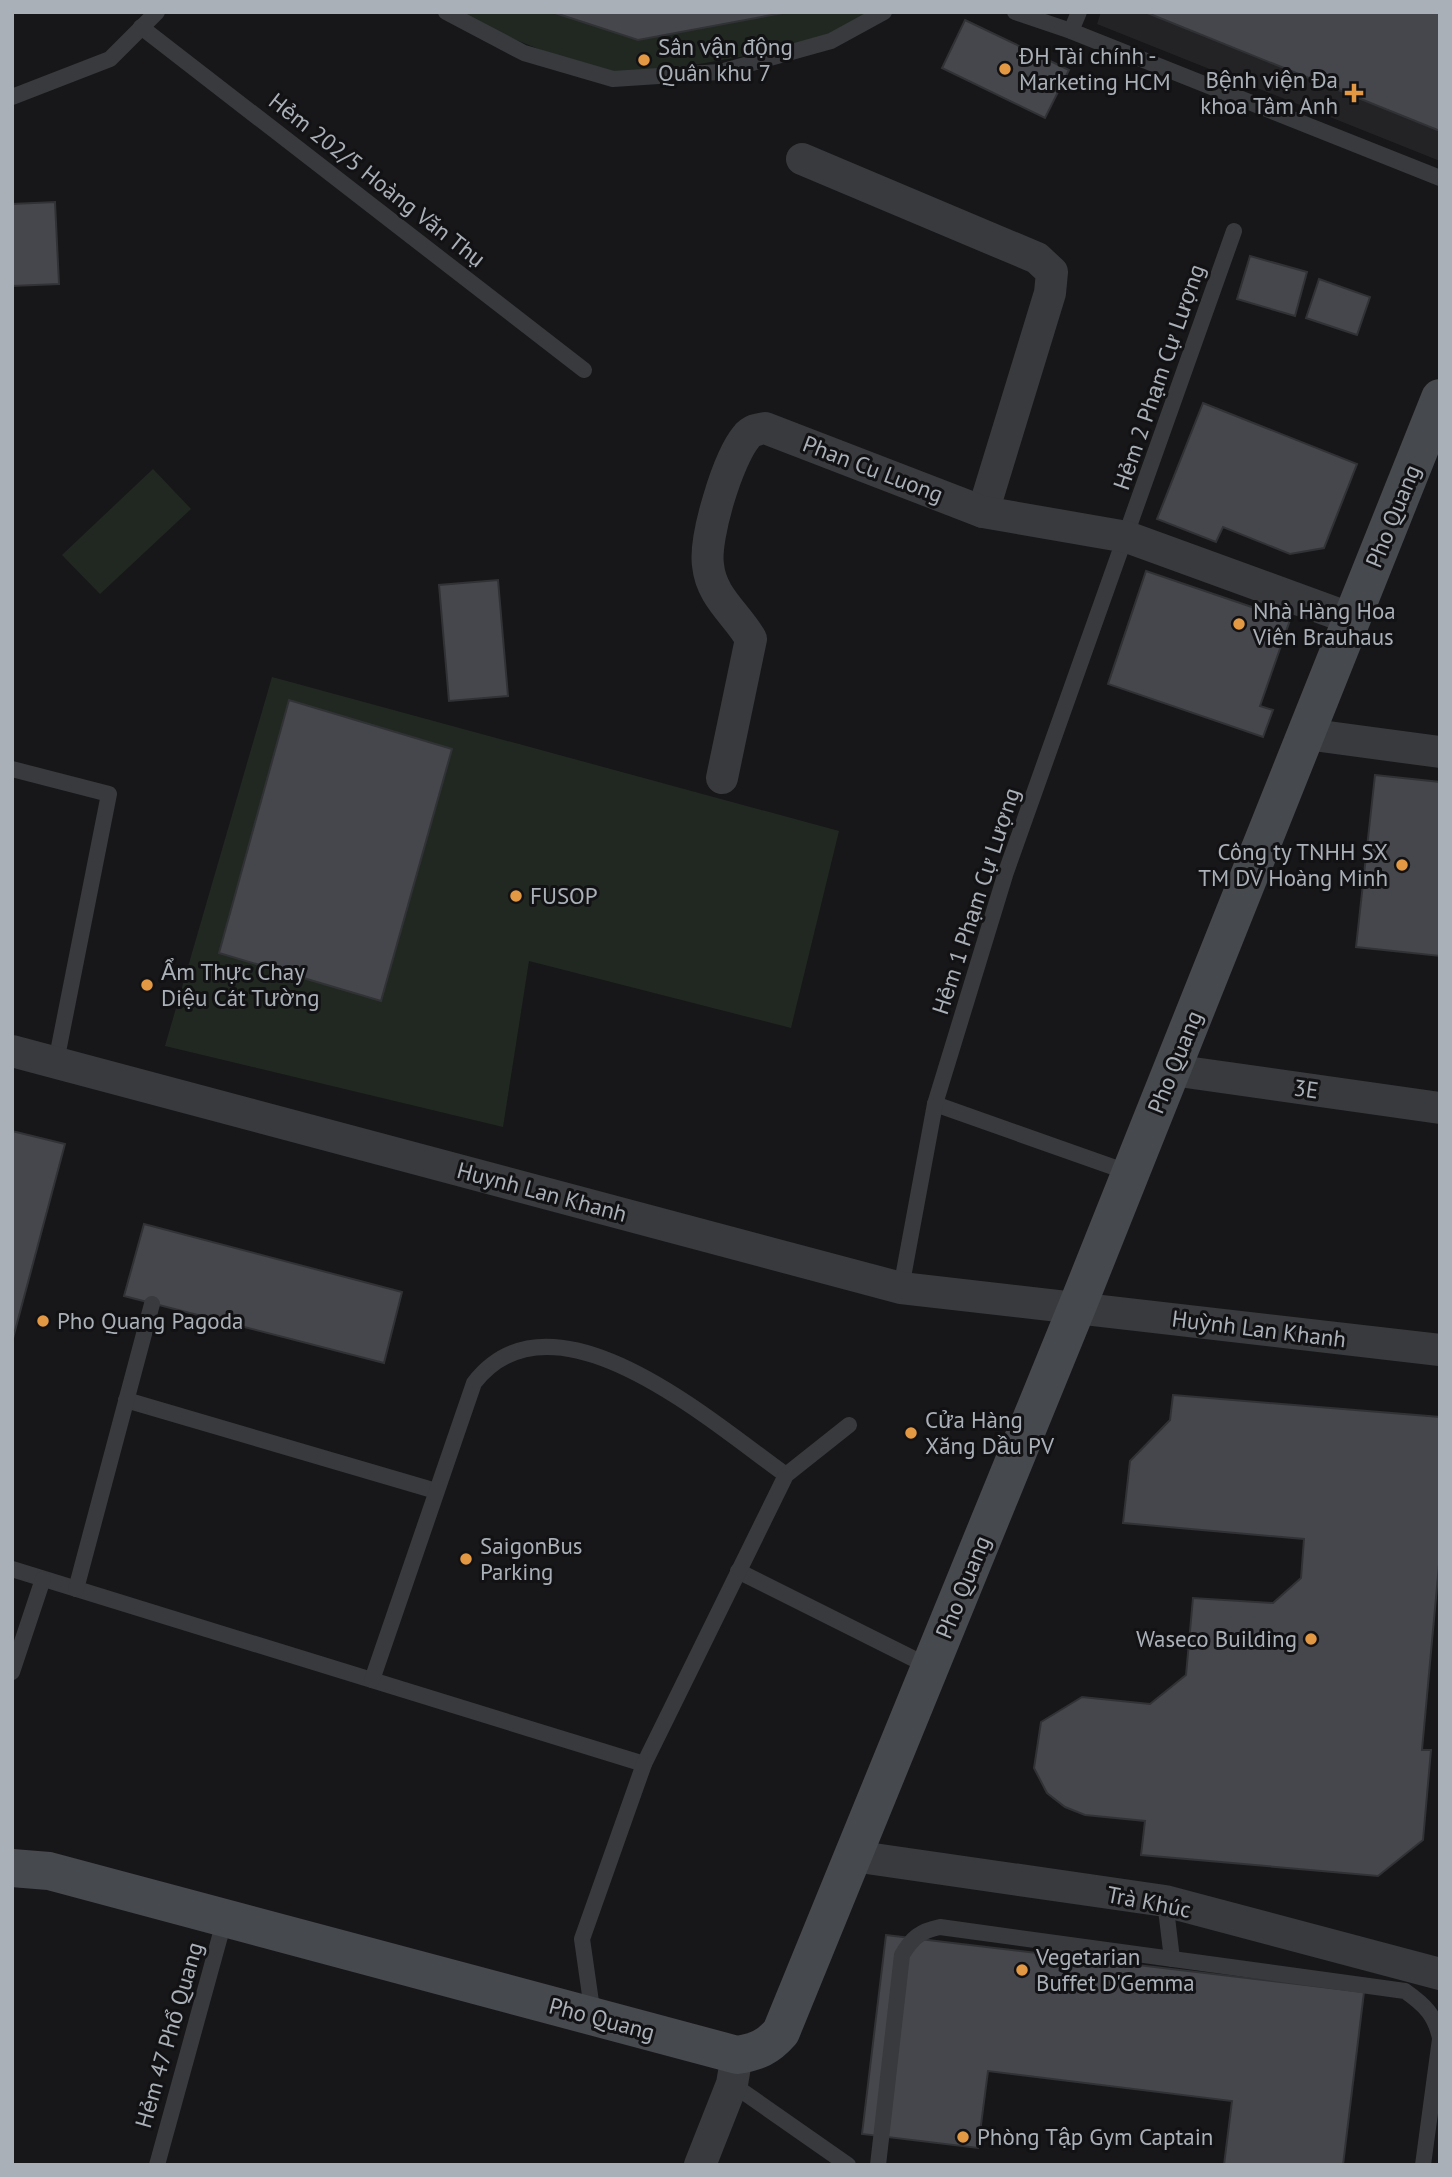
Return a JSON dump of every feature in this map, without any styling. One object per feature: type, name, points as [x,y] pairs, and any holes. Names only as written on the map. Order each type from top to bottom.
[{"type":"main road","name":"Pho Quang","points":[[12,1868],[49,1871],[593,2016],[734,2069],[770,2045],[781,2032],[853,1856],[1077,1307],[1352,619],[1428,458],[1440,398]]},
{"type":"street","points":[[802,159],[1037,258],[1052,272],[1050,293],[983,512]]},
{"type":"street","name":"Phan Cu Luong","points":[[722,778],[751,639],[742,623],[721,603],[708,565],[717,508],[728,472],[746,436],[765,428],[983,512],[1127,537],[1352,619]]},
{"type":"street","points":[[1306,734],[1440,752]]},
{"type":"street","name":"Huynh Lan Khanh","points":[[12,1051],[901,1288],[1077,1307]]},
{"type":"street","name":"3E","points":[[1172,1070],[1440,1108]]},
{"type":"street","name":"Huỳnh Lan Khanh","points":[[1077,1307],[1440,1350]]},
{"type":"street","name":"Trà Khúc","points":[[853,1856],[1165,1902],[1440,1974]]},
{"type":"street","points":[[700,2165],[734,2069]]},
{"type":"lane","points":[[12,97],[110,59],[157,12]]},
{"type":"lane","points":[[446,12],[524,53],[613,79],[720,72],[831,41],[884,12]]},
{"type":"lane","points":[[1015,12],[1071,31],[1440,178]]},
{"type":"lane","points":[[1071,31],[1079,12]]},
{"type":"lane","name":"Hẻm 202/5 Hoàng Văn Thụ","points":[[141,27],[584,370]]},
{"type":"lane","name":"Hẻm 2 Phạm Cự Lượng","points":[[1127,537],[1234,231]]},
{"type":"lane","name":"Hẻm 1 Phạm Cự Lượng","points":[[901,1288],[935,1104],[1006,872],[1127,537]]},
{"type":"lane","points":[[12,769],[109,794],[56,1062]]},
{"type":"lane","points":[[935,1104],[1130,1173]]},
{"type":"lane","points":[[76,1589],[152,1304]]},
{"type":"lane","points":[[372,1680],[474,1383],[486,1368],[513,1352],[551,1345],[594,1354],[626,1368],[681,1401],[786,1475]]},
{"type":"lane","points":[[126,1400],[436,1491]]},
{"type":"lane","points":[[593,2016],[582,1939],[644,1763],[786,1475],[849,1425]]},
{"type":"lane","points":[[12,1569],[644,1763]]},
{"type":"lane","points":[[738,1571],[930,1667]]},
{"type":"lane","points":[[12,1672],[43,1579]]},
{"type":"lane","points":[[1165,1902],[1172,1959]]},
{"type":"lane","name":"Hẻm 47 Phổ Quang","points":[[157,2165],[225,1918]]},
{"type":"lane","points":[[878,2165],[902,1955],[913,1937],[940,1927],[1405,1991],[1425,2005],[1437,2021],[1440,2039],[1423,2165]]},
{"type":"lane","points":[[734,2069],[848,2165]]},
{"type":"shaded area","name":"Sân vận động Quân khu 7","points":[[446,12],[869,12],[831,41],[613,79]]},
{"type":"shaded area","name":"Bệnh viện Đa khoa Tâm Anh","points":[[1101,12],[1440,12],[1440,161],[1097,24]]},
{"type":"shaded area","points":[[153,469],[191,509],[100,594],[62,555]]},
{"type":"shaded area","name":"FUSOP","points":[[272,677],[839,831],[791,1028],[529,961],[503,1127],[165,1046]]},
{"type":"building","points":[[552,12],[788,12],[638,40]]},
{"type":"building","name":"Bệnh viện Đa khoa Tâm Anh","points":[[1145,12],[1440,12],[1440,131]]},
{"type":"building","name":"ĐH Tài chính - Marketing HCM","points":[[965,20],[1069,70],[1045,118],[942,68]]},
{"type":"building","points":[[55,202],[59,284],[12,286],[12,204]]},
{"type":"building","points":[[1250,256],[1307,272],[1295,316],[1237,299]]},
{"type":"building","points":[[1319,279],[1370,297],[1357,335],[1306,318]]},
{"type":"building","points":[[1203,403],[1357,464],[1324,548],[1290,554],[1223,527],[1216,542],[1157,519]]},
{"type":"building","points":[[1146,571],[1290,620],[1260,706],[1273,710],[1263,737],[1108,684]]},
{"type":"building","points":[[498,580],[508,696],[449,701],[439,585]]},
{"type":"building","points":[[289,700],[452,749],[381,1001],[219,953]]},
{"type":"building","name":"Công ty TNHH SX TM DV Hoàng Minh","points":[[1375,775],[1440,782],[1440,956],[1356,947]]},
{"type":"building","points":[[12,1131],[65,1144],[12,1342]]},
{"type":"building","points":[[144,1224],[402,1292],[384,1363],[124,1296]]},
{"type":"building","name":"Waseco Building","points":[[1173,1395],[1440,1417],[1440,1554],[1422,1750],[1431,1750],[1423,1840],[1378,1876],[1141,1855],[1145,1821],[1085,1815],[1065,1807],[1047,1793],[1034,1768],[1041,1722],[1082,1697],[1150,1704],[1186,1675],[1193,1598],[1273,1603],[1301,1578],[1304,1539],[1123,1523],[1130,1461],[1170,1420]]},
{"type":"building","points":[[886,1935],[1364,1992],[1343,2165],[1224,2165],[1232,2101],[988,2071],[978,2148],[862,2134]]},
{"type":"place","name":"Sân vận động Quân khu 7","points":[[644,60]]},
{"type":"place","name":"ĐH Tài chính - Marketing HCM","points":[[1005,69]]},
{"type":"place","name":"Bệnh viện Đa khoa Tâm Anh","points":[[1354,93]]},
{"type":"place","name":"Nhà Hàng Hoa Viên Brauhaus","points":[[1239,624]]},
{"type":"place","name":"Công ty TNHH SX TM DV Hoàng Minh","points":[[1402,865]]},
{"type":"place","name":"FUSOP","points":[[516,896]]},
{"type":"place","name":"Ẩm Thực Chay Diệu Cát Tường","points":[[147,985]]},
{"type":"place","name":"Pho Quang Pagoda","points":[[43,1321]]},
{"type":"place","name":"Cửa Hàng Xăng Dầu PV","points":[[911,1433]]},
{"type":"place","name":"SaigonBus Parking","points":[[466,1559]]},
{"type":"place","name":"Waseco Building","points":[[1311,1639]]},
{"type":"place","name":"Vegetarian Buffet D'Gemma","points":[[1022,1970]]},
{"type":"place","name":"Phòng Tập Gym Captain","points":[[963,2137]]}]
